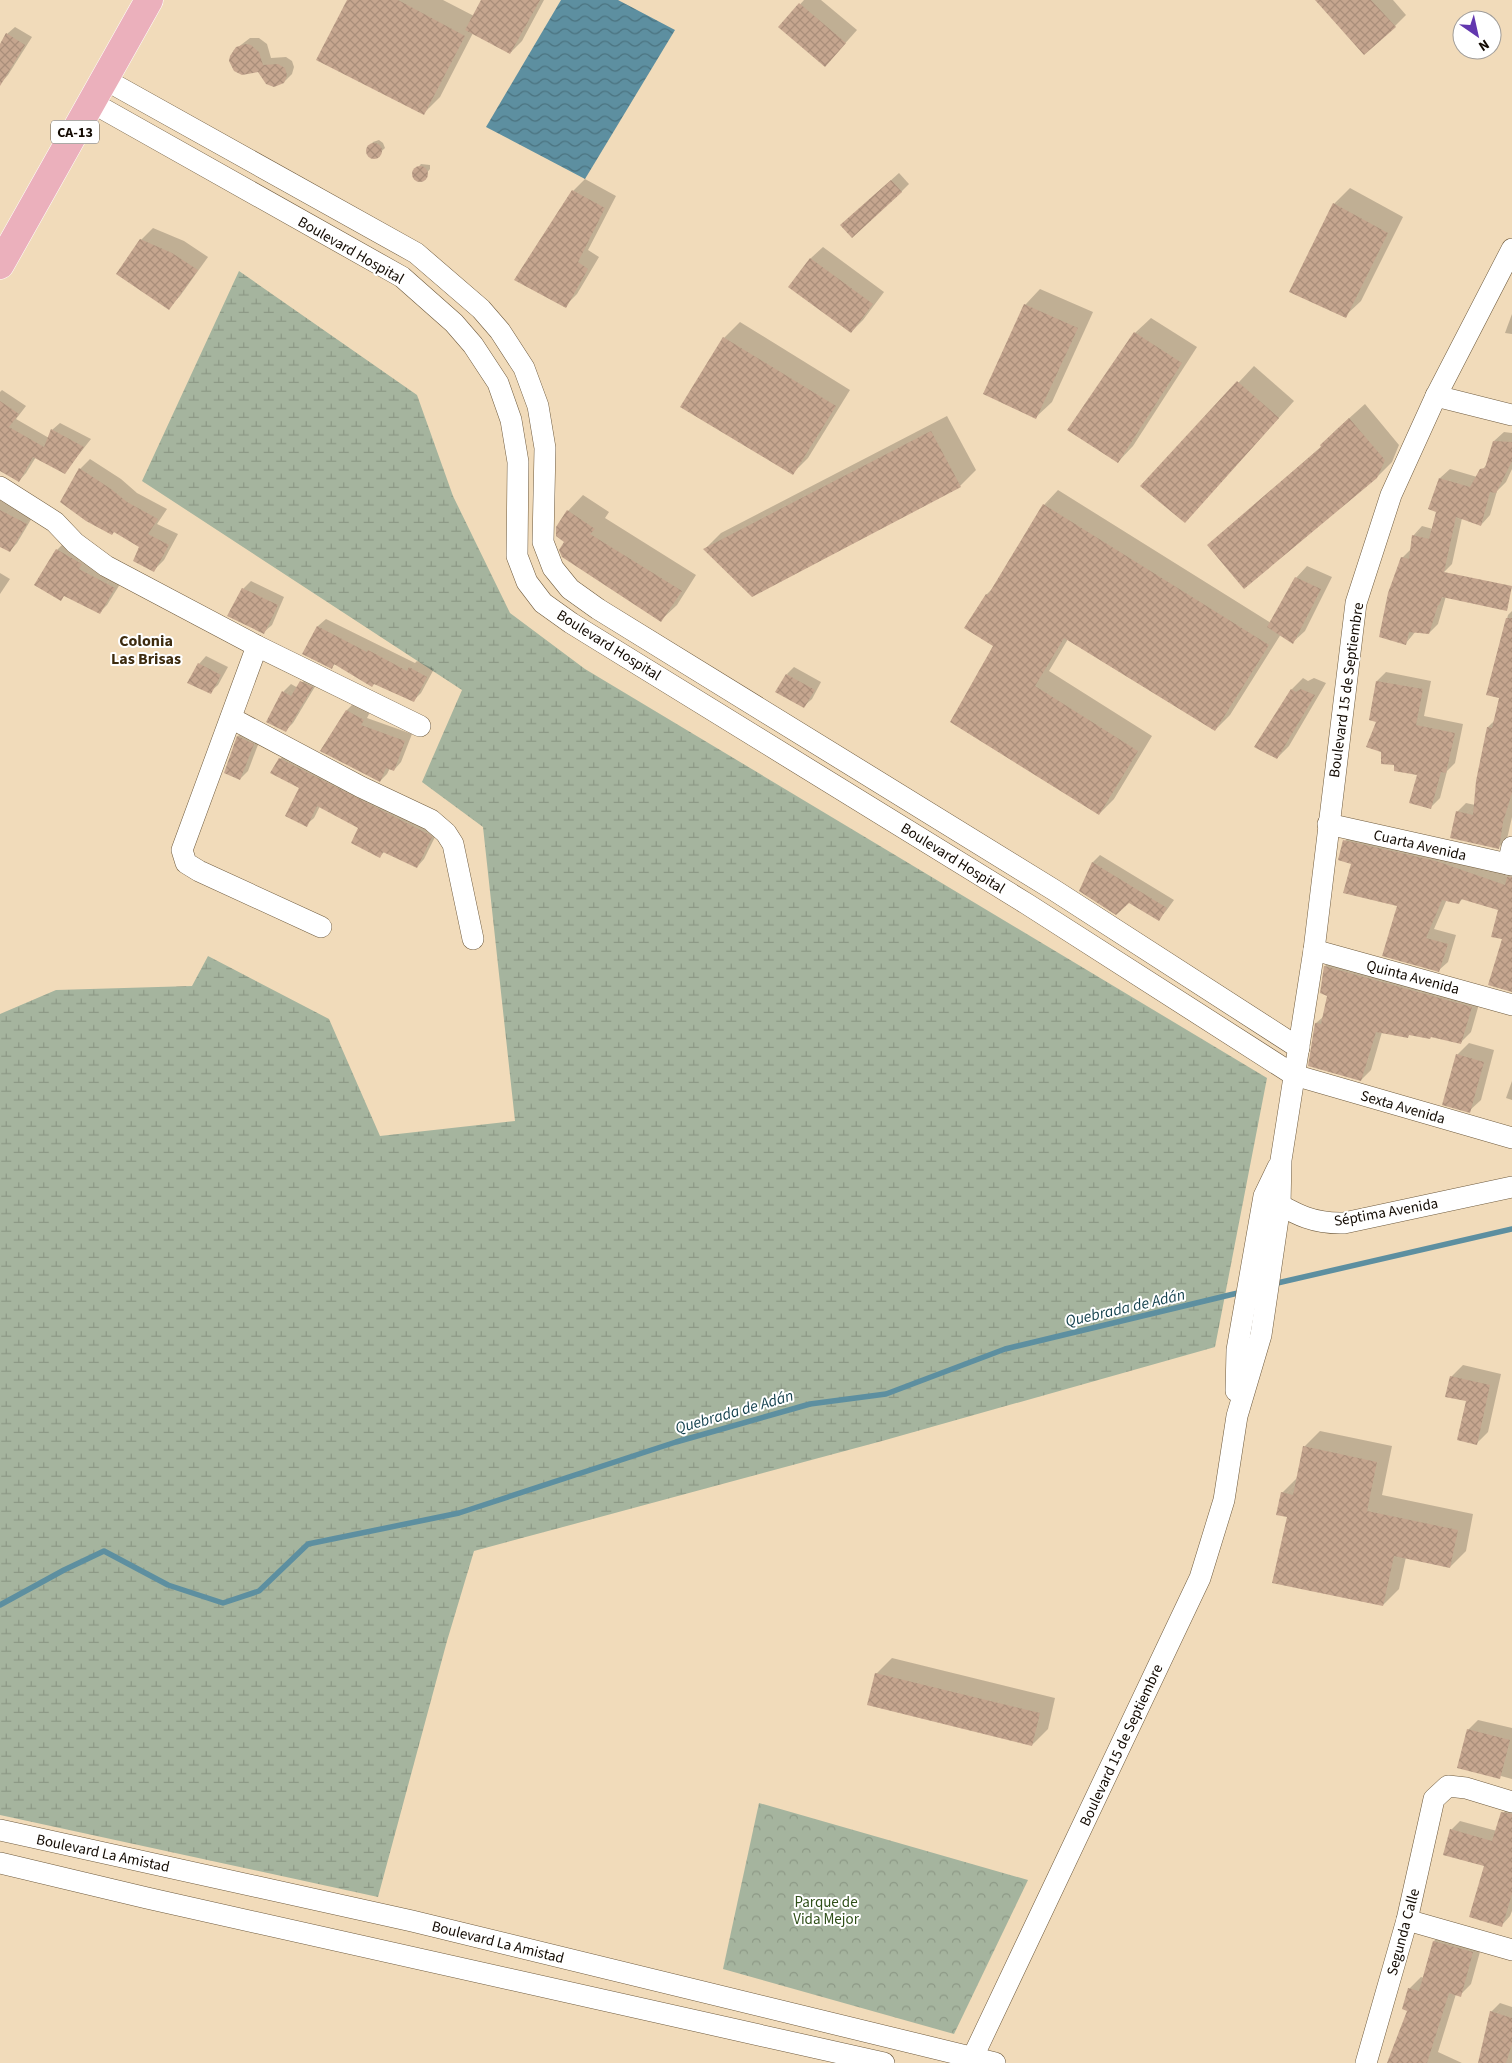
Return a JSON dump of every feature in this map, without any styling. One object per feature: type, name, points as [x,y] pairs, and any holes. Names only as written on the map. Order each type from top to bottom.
[{"type":"main road","name":"CA-13","points":[[0,265],[149,0]]},
{"type":"street","name":"Boulevard Hospital","points":[[104,79],[416,253],[481,309],[500,331],[524,368],[538,406],[545,448],[543,542],[553,568],[570,589],[598,609],[1054,890],[1298,1048]]},
{"type":"street","name":"Boulevard Hospital","points":[[91,102],[402,277],[454,323],[473,345],[498,383],[512,420],[518,462],[517,556],[527,582],[543,603],[571,623],[1027,904],[1294,1075]]},
{"type":"street","name":"Boulevard 15 de Septiembre","points":[[1237,1416],[1237,1350],[1281,1160],[1314,950],[1356,603],[1391,495],[1436,396],[1511,253]]},
{"type":"street","points":[[1436,396],[1512,415]]},
{"type":"street","points":[[0,487],[55,522],[75,543],[106,566],[257,646],[420,726]]},
{"type":"street","points":[[257,646],[182,850],[186,863],[199,871],[322,927]]},
{"type":"street","points":[[231,718],[361,787],[431,820],[446,833],[453,844],[473,939]]},
{"type":"street","name":"Cuarta Avenida","points":[[1328,824],[1511,859]]},
{"type":"street","name":"Quinta Avenida","points":[[1314,950],[1512,1005]]},
{"type":"street","name":"Sexta Avenida","points":[[1294,1075],[1512,1138]]},
{"type":"street","name":"Séptima Avenida","points":[[1272,1201],[1311,1220],[1344,1223],[1512,1187]]},
{"type":"street","name":"Boulevard 15 de Septiembre","points":[[971,2060],[1200,1578],[1224,1500],[1237,1416],[1261,1335],[1272,1254],[1272,1201]]},
{"type":"street","name":"Segunda Calle","points":[[1366,2063],[1407,1920],[1434,1799],[1448,1786],[1466,1788],[1512,1802]]},
{"type":"street","name":"Boulevard La Amistad","points":[[0,1830],[412,1921],[971,2060],[995,2063]]},
{"type":"street","points":[[0,1863],[147,1898],[884,2063]]},
{"type":"street","points":[[1407,1920],[1512,1950]]},
{"type":"green space","points":[[239,271],[417,395],[453,496],[510,613],[585,669],[1267,1078],[1215,1347],[882,1441],[474,1551],[447,1641],[378,1897],[0,1815],[0,1014],[56,990],[192,986],[208,956],[329,1019],[380,1136],[515,1121],[483,827],[422,782],[462,690],[142,481]]},
{"type":"green space","name":"Parque de Vida Mejor","points":[[759,1803],[1028,1880],[954,2034],[723,1969]]},
{"type":"water","points":[[561,0],[618,0],[675,30],[585,179],[486,127]]},
{"type":"building","points":[[347,0],[398,0],[465,36],[424,115],[316,60]]},
{"type":"building","points":[[481,0],[540,0],[510,54],[465,30]]},
{"type":"building","points":[[1315,0],[1371,0],[1396,27],[1364,55]]},
{"type":"building","points":[[799,3],[846,43],[825,67],[778,27]]},
{"type":"building","points":[[6,33],[25,45],[0,86],[0,44]]},
{"type":"building","points":[[246,44],[251,45],[259,52],[263,65],[278,64],[285,68],[287,75],[284,83],[274,87],[266,84],[258,72],[242,75],[234,71],[229,61],[230,56],[236,47]]},
{"type":"building","points":[[371,143],[377,143],[382,148],[380,157],[371,159],[366,154],[366,148]]},
{"type":"building","points":[[420,166],[428,174],[420,182],[412,174]]},
{"type":"building","points":[[891,180],[902,192],[852,238],[840,225]]},
{"type":"building","points":[[572,190],[605,208],[578,262],[588,269],[566,308],[514,280]]},
{"type":"building","points":[[1333,203],[1388,233],[1346,318],[1289,292]]},
{"type":"building","points":[[140,239],[172,253],[198,270],[169,310],[116,274]]},
{"type":"building","points":[[810,258],[873,304],[851,333],[788,287]]},
{"type":"building","points":[[1024,304],[1078,328],[1036,419],[983,394]]},
{"type":"building","points":[[1134,332],[1182,363],[1118,463],[1067,430]]},
{"type":"building","points":[[723,337],[836,406],[793,475],[680,407]]},
{"type":"building","points":[[1237,381],[1279,418],[1185,523],[1140,486]]},
{"type":"building","points":[[0,401],[19,414],[9,427],[44,447],[51,429],[84,447],[65,474],[33,457],[19,482],[0,471]]},
{"type":"building","points":[[1349,418],[1385,460],[1377,478],[1244,589],[1207,545],[1321,447],[1320,445]]},
{"type":"building","points":[[931,431],[961,487],[752,597],[703,549]]},
{"type":"building","points":[[1493,441],[1512,442],[1512,461],[1496,493],[1490,492],[1481,526],[1456,517],[1444,572],[1512,586],[1507,611],[1442,597],[1429,634],[1409,632],[1406,645],[1379,637],[1388,593],[1401,557],[1409,559],[1412,535],[1429,539],[1436,512],[1428,509],[1439,478],[1470,487],[1480,469],[1485,468]]},
{"type":"building","points":[[79,468],[127,502],[158,519],[148,534],[169,545],[154,572],[133,561],[139,547],[114,532],[112,535],[86,521],[60,502]]},
{"type":"building","points":[[1043,504],[1269,645],[1215,731],[1064,638],[1035,686],[1138,751],[1099,815],[950,722],[993,646],[964,628],[986,594],[988,595]]},
{"type":"building","points":[[0,510],[27,524],[10,552],[0,547]]},
{"type":"building","points":[[567,510],[595,529],[590,534],[682,591],[661,622],[562,557],[559,550],[564,542],[556,536],[556,527]]},
{"type":"building","points":[[56,549],[82,564],[79,569],[115,588],[100,614],[64,596],[61,601],[34,585]]},
{"type":"building","points":[[1295,577],[1321,589],[1293,644],[1267,627]]},
{"type":"building","points":[[242,588],[278,605],[264,634],[227,616]]},
{"type":"building","points":[[1506,618],[1512,618],[1512,793],[1503,822],[1499,849],[1450,838],[1456,811],[1473,815],[1476,781],[1487,727],[1492,728],[1499,698],[1486,695]]},
{"type":"building","points":[[317,626],[407,671],[409,667],[427,677],[414,702],[374,684],[372,687],[334,664],[332,669],[302,654]]},
{"type":"building","points":[[198,663],[221,675],[211,694],[187,683]]},
{"type":"building","points":[[786,674],[815,690],[804,708],[775,692]]},
{"type":"building","points":[[300,681],[313,687],[286,732],[266,722],[282,691],[291,696]]},
{"type":"building","points":[[1376,681],[1423,689],[1416,725],[1455,733],[1446,773],[1441,772],[1431,809],[1409,803],[1417,775],[1394,771],[1394,765],[1381,764],[1381,752],[1366,747],[1376,722],[1369,720]]},
{"type":"building","points":[[1291,689],[1296,692],[1301,689],[1315,695],[1277,759],[1254,747]]},
{"type":"building","points":[[346,710],[364,720],[361,725],[405,741],[394,771],[386,768],[380,782],[320,751]]},
{"type":"building","points":[[237,736],[254,744],[240,780],[224,773]]},
{"type":"building","points":[[279,758],[430,835],[432,837],[417,868],[383,852],[380,858],[351,843],[358,828],[317,806],[307,827],[285,816],[299,788],[270,773]]},
{"type":"building","points":[[1343,840],[1436,861],[1505,885],[1507,877],[1512,877],[1512,992],[1488,985],[1502,939],[1491,937],[1498,910],[1461,899],[1459,904],[1442,900],[1426,938],[1448,944],[1439,972],[1382,956],[1397,906],[1343,893],[1351,864],[1338,860]]},
{"type":"building","points":[[1092,862],[1167,908],[1159,921],[1129,903],[1116,915],[1079,891]]},
{"type":"building","points":[[1324,966],[1472,1007],[1461,1044],[1431,1037],[1430,1039],[1409,1035],[1408,1038],[1376,1032],[1361,1081],[1308,1066],[1315,1023],[1321,1024],[1327,996],[1320,993]]},
{"type":"building","points":[[1456,1054],[1484,1062],[1470,1113],[1442,1105]]},
{"type":"building","points":[[1450,1376],[1490,1385],[1477,1445],[1457,1440],[1466,1401],[1445,1397]]},
{"type":"building","points":[[1303,1446],[1377,1462],[1367,1511],[1458,1530],[1450,1568],[1394,1556],[1383,1606],[1272,1583],[1287,1517],[1276,1515],[1281,1492],[1293,1495]]},
{"type":"building","points":[[875,1673],[1040,1713],[1032,1746],[867,1705]]},
{"type":"building","points":[[1467,1729],[1510,1740],[1500,1779],[1457,1768]]},
{"type":"building","points":[[1501,1812],[1512,1814],[1512,1894],[1502,1927],[1469,1917],[1484,1866],[1443,1855],[1450,1829],[1492,1841]]},
{"type":"building","points":[[1433,1941],[1473,1952],[1461,1997],[1449,1993],[1427,2063],[1387,2063],[1407,2011],[1402,2009],[1408,1988],[1419,1991]]},
{"type":"building","points":[[1490,2011],[1512,2018],[1512,2044],[1506,2063],[1478,2063]]},
{"type":"waterway","name":"Quebrada de Adán","points":[[1273,1284],[1512,1229]]},
{"type":"waterway","name":"Quebrada de Adán","points":[[0,1605],[64,1570],[104,1551],[168,1585],[223,1603],[259,1591],[308,1544],[459,1513],[676,1442],[810,1404],[886,1394],[1005,1349],[1242,1292]]},
{"type":"district","name":"Colonia Las Brisas","points":[[146,649]]}]
